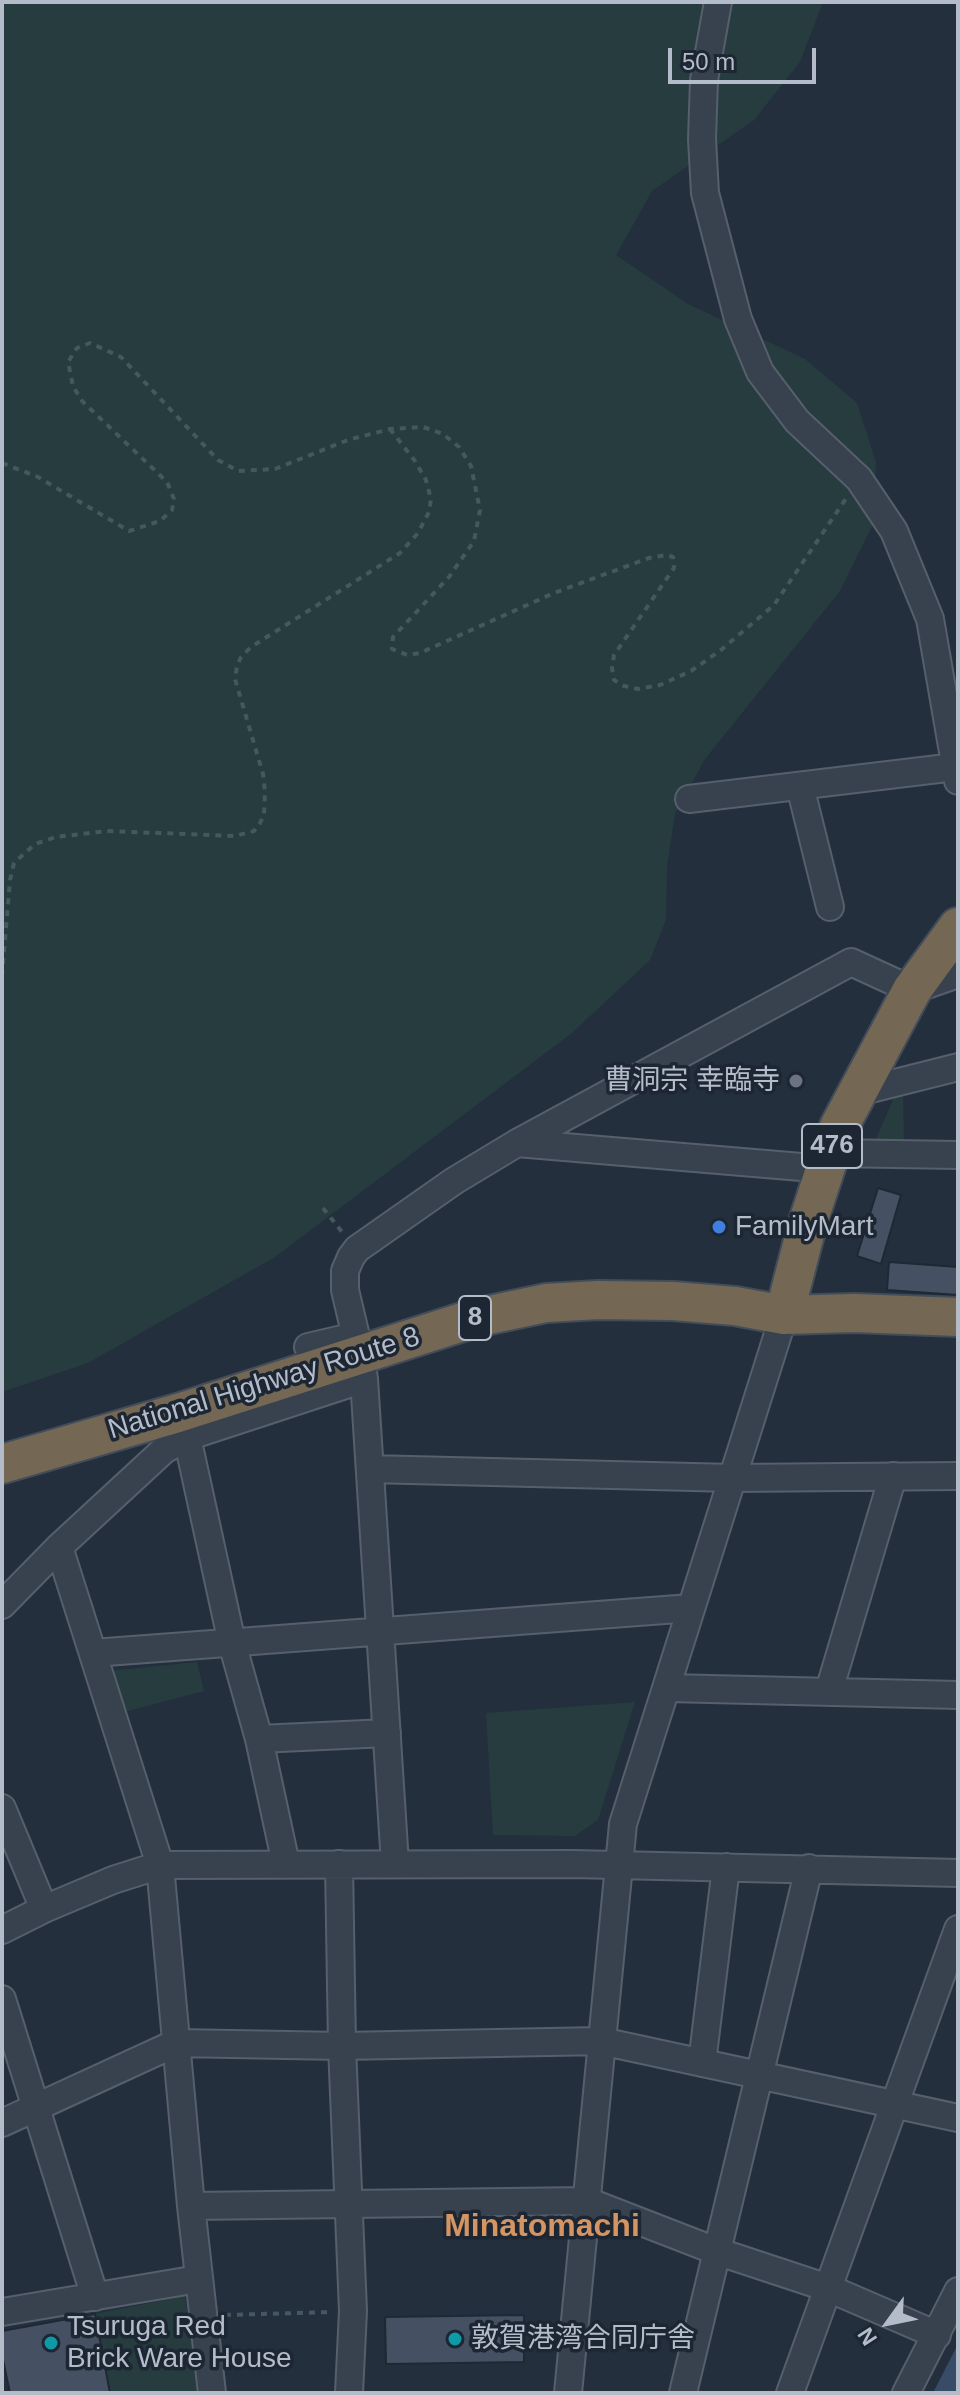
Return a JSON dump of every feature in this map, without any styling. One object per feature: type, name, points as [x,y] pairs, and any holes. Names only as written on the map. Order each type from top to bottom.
[{"type":"highway","name":"476","points":[[784,1315],[808,1222],[839,1127],[912,990],[958,927]]},
{"type":"highway","name":"National Highway Route 8","points":[[2,1464],[90,1437],[182,1425],[475,1318],[546,1303],[673,1301],[735,1306],[784,1315],[854,1313],[958,1317]]},
{"type":"highway","points":[[359,1356],[432,1356],[554,1325],[611,1321],[745,1333],[784,1315]]},
{"type":"street","points":[[689,799],[800,786],[956,774],[952,726],[930,619],[894,531],[859,479],[797,421],[760,372],[738,319],[705,193],[702,139],[704,80],[718,2]]},
{"type":"street","points":[[800,786],[830,907]]},
{"type":"street","points":[[395,1864],[370,1469],[359,1356],[344,1280],[345,1271],[357,1249],[454,1181],[517,1143],[851,962],[912,990],[958,974]]},
{"type":"street","points":[[855,1093],[958,1067]]},
{"type":"street","points":[[517,1143],[827,1161],[958,1155]]},
{"type":"street","points":[[568,2393],[601,2041],[617,1913],[623,1824],[784,1315]]},
{"type":"street","points":[[308,1347],[359,1356]]},
{"type":"street","points":[[2,1605],[59,1547],[164,1450],[182,1425],[359,1356]]},
{"type":"street","points":[[182,1425],[232,1643],[259,1739],[286,1864]]},
{"type":"street","points":[[370,1469],[733,1478],[958,1476]]},
{"type":"street","points":[[829,1691],[893,1476]]},
{"type":"street","points":[[59,1547],[160,1865],[198,2279],[212,2393]]},
{"type":"street","points":[[93,1653],[691,1608]]},
{"type":"street","points":[[668,1688],[958,1695]]},
{"type":"street","points":[[259,1739],[387,1733]]},
{"type":"street","points":[[2,1808],[44,1909]]},
{"type":"street","points":[[339,1864],[342,2046],[353,2311],[349,2393]]},
{"type":"street","points":[[2,1930],[113,1880],[160,1865],[620,1865],[958,1873]]},
{"type":"street","points":[[702,2063],[726,1867]]},
{"type":"street","points":[[683,2393],[809,1868]]},
{"type":"street","points":[[790,2393],[958,1929]]},
{"type":"street","points":[[2,1999],[95,2297]]},
{"type":"street","points":[[2,2123],[176,2043],[342,2046],[601,2041],[958,2118]]},
{"type":"street","points":[[191,2206],[587,2201],[716,2251],[828,2288],[937,2335]]},
{"type":"street","points":[[2,2312],[198,2279]]},
{"type":"street","points":[[906,2393],[958,2291]]},
{"type":"path","points":[[2,463],[38,477],[129,531],[160,521],[172,510],[174,499],[167,482],[82,401],[73,386],[68,362],[77,348],[90,343],[121,357],[218,460],[238,471],[275,469],[348,440],[390,429],[423,427],[443,434],[459,447],[471,466],[480,510],[474,541],[449,577],[393,637],[392,649],[407,655],[420,653],[554,593],[649,558],[667,555],[673,557],[674,568],[614,655],[614,680],[638,689],[660,685],[691,671],[774,605],[859,479]]},
{"type":"path","points":[[2,976],[14,863],[35,844],[56,837],[107,831],[235,836],[254,831],[260,823],[264,815],[263,774],[235,679],[237,666],[251,647],[400,553],[418,533],[429,512],[431,499],[415,461],[390,429]]},
{"type":"path","points":[[323,1208],[357,1249]]},
{"type":"path","points":[[202,2317],[353,2311]]},
{"type":"green space","points":[[2,2],[823,2],[800,62],[754,120],[652,191],[616,255],[688,304],[805,359],[857,403],[876,462],[874,522],[840,591],[705,759],[675,814],[667,866],[666,920],[650,960],[572,1033],[275,1257],[88,1363],[2,1392]]},
{"type":"green space","points":[[903,1092],[904,1145],[874,1143],[896,1093]]},
{"type":"green space","points":[[197,1662],[204,1691],[124,1712],[109,1671]]},
{"type":"green space","points":[[635,1702],[598,1820],[575,1836],[493,1835],[486,1713]]},
{"type":"green space","points":[[185,2296],[199,2393],[110,2393],[95,2314]]},
{"type":"water","points":[[958,2344],[958,2393],[933,2393]]},
{"type":"building","points":[[878,1188],[901,1195],[881,1264],[857,1256]]},
{"type":"building","points":[[889,1262],[958,1267],[958,1295],[887,1290]]},
{"type":"building","name":"Tsuruga Red Brick Ware House","points":[[95,2314],[110,2393],[10,2393],[2,2355],[2,2331]]},
{"type":"building","name":"敦賀港湾合同庁舎","points":[[524,2315],[524,2362],[386,2364],[385,2317]]},
{"type":"place","name":"曹洞宗 幸臨寺","points":[[796,1081]]},
{"type":"place","name":"FamilyMart","points":[[719,1227]]},
{"type":"place","name":"敦賀港湾合同庁舎","points":[[455,2339]]},
{"type":"place","name":"Tsuruga Red Brick Ware House","points":[[51,2343]]},
{"type":"district","name":"Minatomachi","points":[[542,2227]]}]
